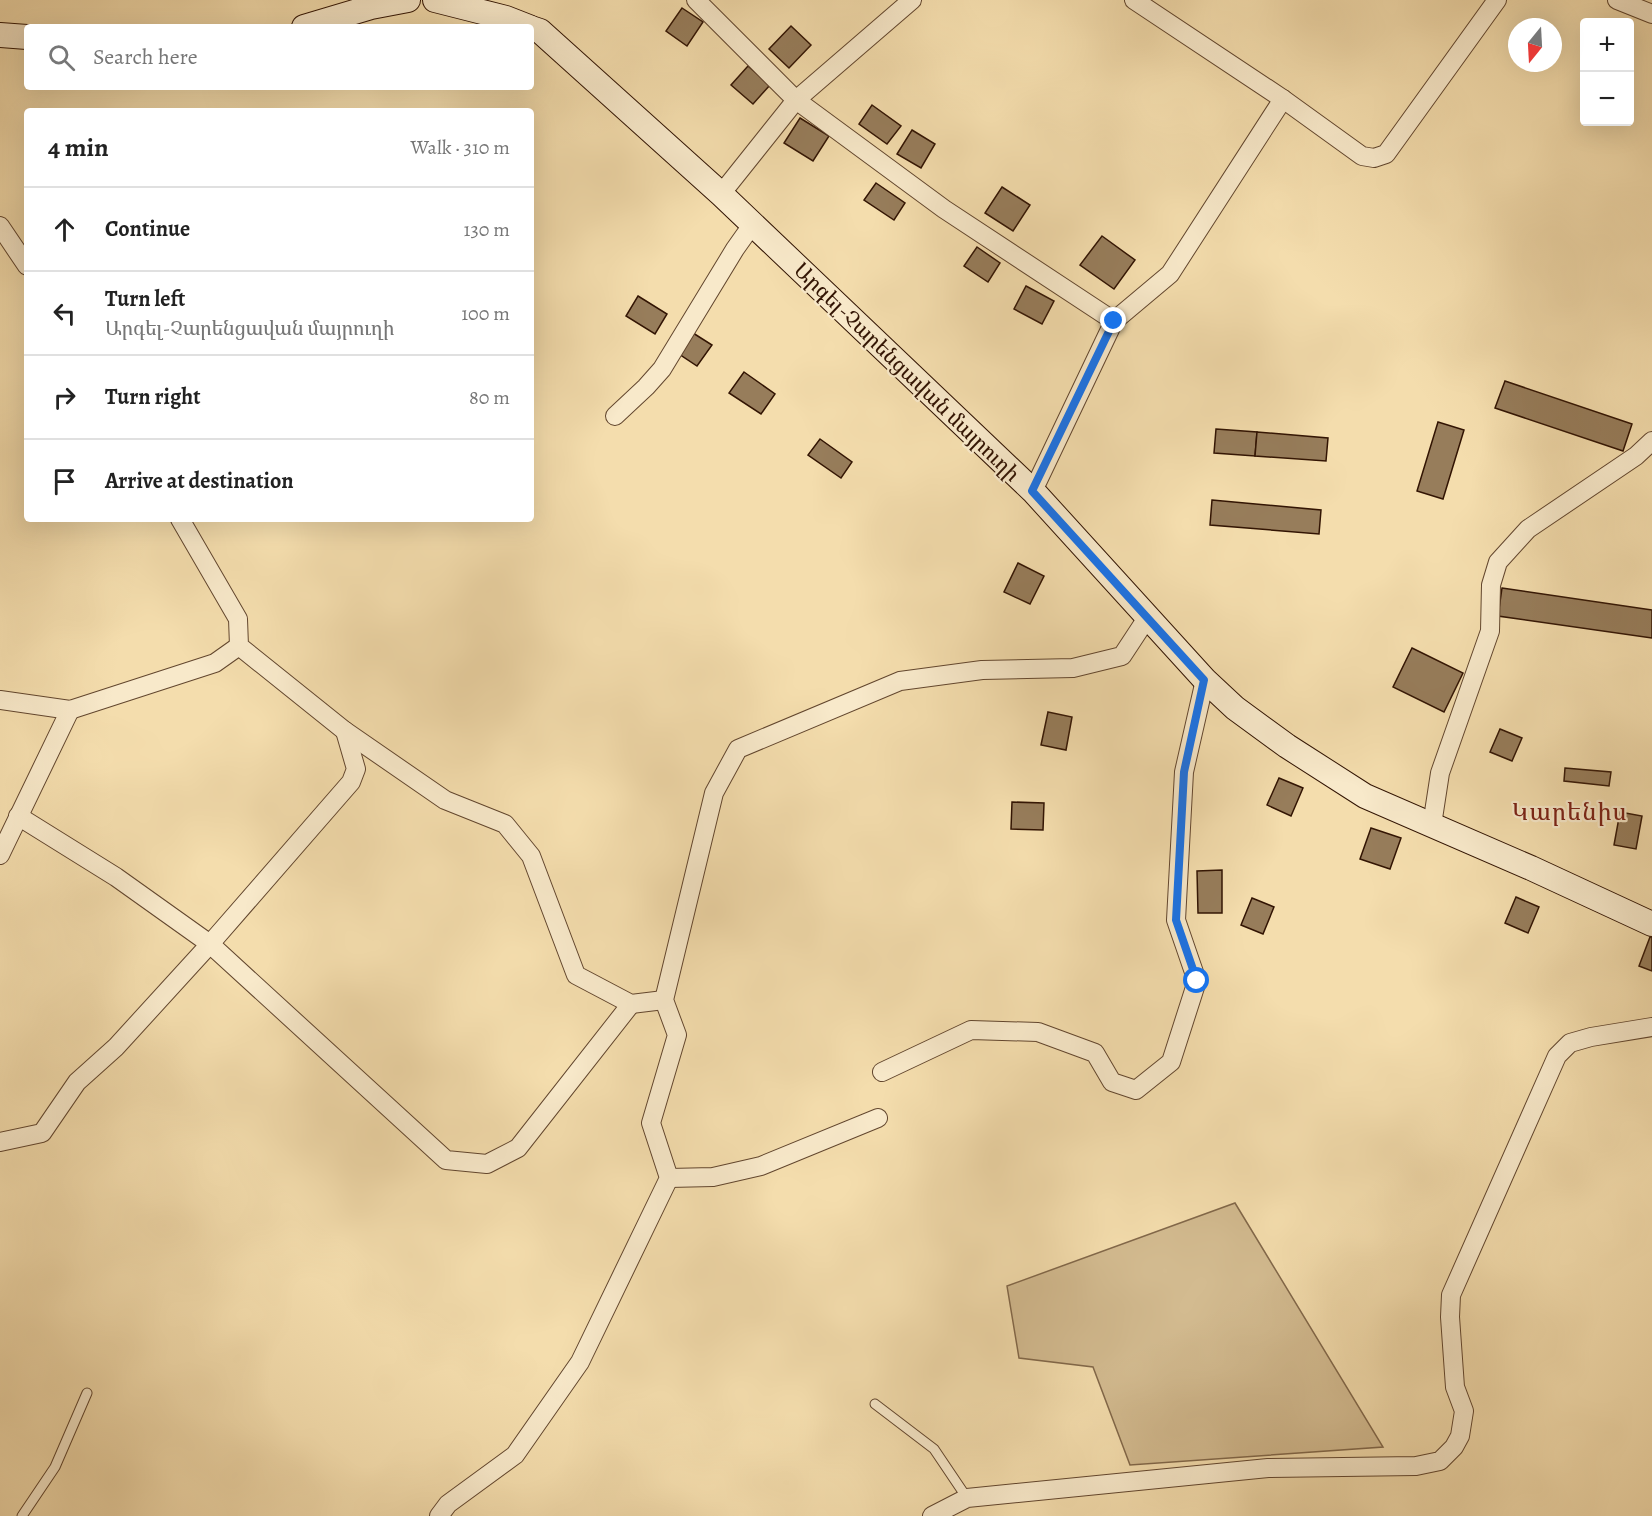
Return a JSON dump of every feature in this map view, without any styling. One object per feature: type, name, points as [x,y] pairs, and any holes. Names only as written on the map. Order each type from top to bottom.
[{"type":"main road","points":[[314,24],[371,7],[408,0]]},
{"type":"main road","name":"Արգել-Չարենցավան մայրուղի","points":[[435,0],[522,24]]},
{"type":"main road","name":"Արգել-Չարենցավան մայրուղի","points":[[534,29],[540,31],[583,69],[721,194],[1032,491],[1204,680],[1236,708],[1287,746],[1365,796],[1532,868],[1652,924]]},
{"type":"main road","points":[[0,35],[24,37]]},
{"type":"street","points":[[696,0],[796,100],[944,209],[1114,321]]},
{"type":"street","points":[[721,194],[796,100],[912,0]]},
{"type":"street","points":[[1134,0],[1283,99],[1362,156],[1374,158],[1386,154],[1497,0]]},
{"type":"street","points":[[1617,0],[1652,14]]},
{"type":"street","points":[[1032,491],[1114,321],[1170,274],[1283,99]]},
{"type":"street","points":[[615,416],[662,369],[735,249],[753,225]]},
{"type":"street","points":[[0,226],[24,262]]},
{"type":"street","points":[[1432,825],[1440,773],[1490,631],[1491,585],[1498,562],[1528,529],[1636,456],[1652,441]]},
{"type":"street","points":[[182,522],[238,619],[239,646],[345,731],[445,800],[505,824],[531,856],[576,975],[631,1004],[664,1000]]},
{"type":"street","points":[[439,1516],[448,1504],[515,1455],[580,1362],[669,1178],[651,1123],[677,1035],[664,1000],[714,793],[738,749],[900,681],[982,670],[1073,668],[1122,656],[1146,618]]},
{"type":"street","points":[[0,700],[70,710],[216,663],[239,646]]},
{"type":"street","points":[[882,1072],[971,1030],[1038,1032],[1095,1053],[1112,1082],[1136,1090],[1171,1062],[1197,981],[1176,920],[1184,772],[1204,680]]},
{"type":"street","points":[[0,855],[70,710]]},
{"type":"street","points":[[0,1142],[42,1133],[78,1082],[116,1047],[210,944],[351,782],[356,769],[345,731]]},
{"type":"street","points":[[18,816],[116,877],[210,944],[446,1160],[487,1164],[518,1148],[631,1004]]},
{"type":"street","points":[[932,1516],[967,1498],[1268,1468],[1416,1466],[1440,1461],[1454,1447],[1460,1436],[1464,1411],[1455,1387],[1450,1317],[1451,1295],[1557,1056],[1570,1043],[1591,1037],[1652,1027]]},
{"type":"street","points":[[669,1178],[713,1177],[762,1166],[878,1118]]},
{"type":"lane","points":[[22,1516],[55,1467],[87,1393]]},
{"type":"lane","points":[[875,1404],[934,1449],[967,1498]]},
{"type":"shaded area","points":[[1235,1203],[1383,1447],[1130,1465],[1093,1367],[1019,1358],[1007,1286]]},
{"type":"building","points":[[682,8],[703,22],[687,46],[666,31]]},
{"type":"building","points":[[791,26],[811,45],[789,68],[769,49]]},
{"type":"building","points":[[748,66],[770,85],[753,104],[731,85]]},
{"type":"building","points":[[872,105],[901,126],[887,144],[859,124]]},
{"type":"building","points":[[800,118],[829,136],[813,161],[784,143]]},
{"type":"building","points":[[912,130],[935,144],[921,168],[897,154]]},
{"type":"building","points":[[876,183],[905,203],[894,220],[864,200]]},
{"type":"building","points":[[1002,187],[1030,205],[1013,231],[985,213]]},
{"type":"building","points":[[1102,236],[1135,260],[1114,289],[1080,265]]},
{"type":"building","points":[[977,247],[1000,263],[988,282],[964,266]]},
{"type":"building","points":[[1026,286],[1054,301],[1042,324],[1014,309]]},
{"type":"building","points":[[638,296],[667,314],[655,334],[626,316]]},
{"type":"building","points":[[693,333],[712,345],[697,366],[679,354]]},
{"type":"building","points":[[744,372],[775,394],[761,414],[729,393]]},
{"type":"building","points":[[1505,381],[1632,424],[1623,451],[1495,408]]},
{"type":"building","points":[[1438,422],[1464,430],[1443,499],[1417,491]]},
{"type":"building","points":[[1216,429],[1257,432],[1255,456],[1214,453]]},
{"type":"building","points":[[1257,432],[1328,438],[1326,461],[1255,456]]},
{"type":"building","points":[[820,439],[852,462],[841,478],[808,455]]},
{"type":"building","points":[[1212,500],[1321,510],[1319,534],[1210,525]]},
{"type":"building","points":[[1018,563],[1044,576],[1030,604],[1004,592]]},
{"type":"building","points":[[1502,588],[1652,610],[1652,638],[1498,616]]},
{"type":"building","points":[[1412,648],[1463,673],[1444,712],[1393,687]]},
{"type":"building","points":[[1048,712],[1072,717],[1066,750],[1041,745]]},
{"type":"building","points":[[1500,729],[1522,738],[1512,761],[1490,752]]},
{"type":"building","points":[[1565,768],[1611,772],[1609,786],[1564,781]]},
{"type":"building","points":[[1279,778],[1303,788],[1291,816],[1267,805]]},
{"type":"building","points":[[1012,802],[1044,803],[1043,830],[1011,829]]},
{"type":"building","points":[[1620,812],[1642,816],[1636,849],[1614,845]]},
{"type":"building","points":[[1371,828],[1401,838],[1390,869],[1360,859]]},
{"type":"building","points":[[1222,870],[1222,913],[1198,913],[1197,871]]},
{"type":"building","points":[[1516,897],[1539,907],[1528,933],[1505,923]]},
{"type":"building","points":[[1252,898],[1274,907],[1263,934],[1241,925]]},
{"type":"building","points":[[1650,937],[1652,937],[1652,971],[1639,966]]},
{"type":"district","name":"Կարենիս","points":[[1570,812]]},
{"type":"route","points":[[1114,321],[1032,491],[1204,680],[1184,772],[1176,920],[1197,981]]}]
